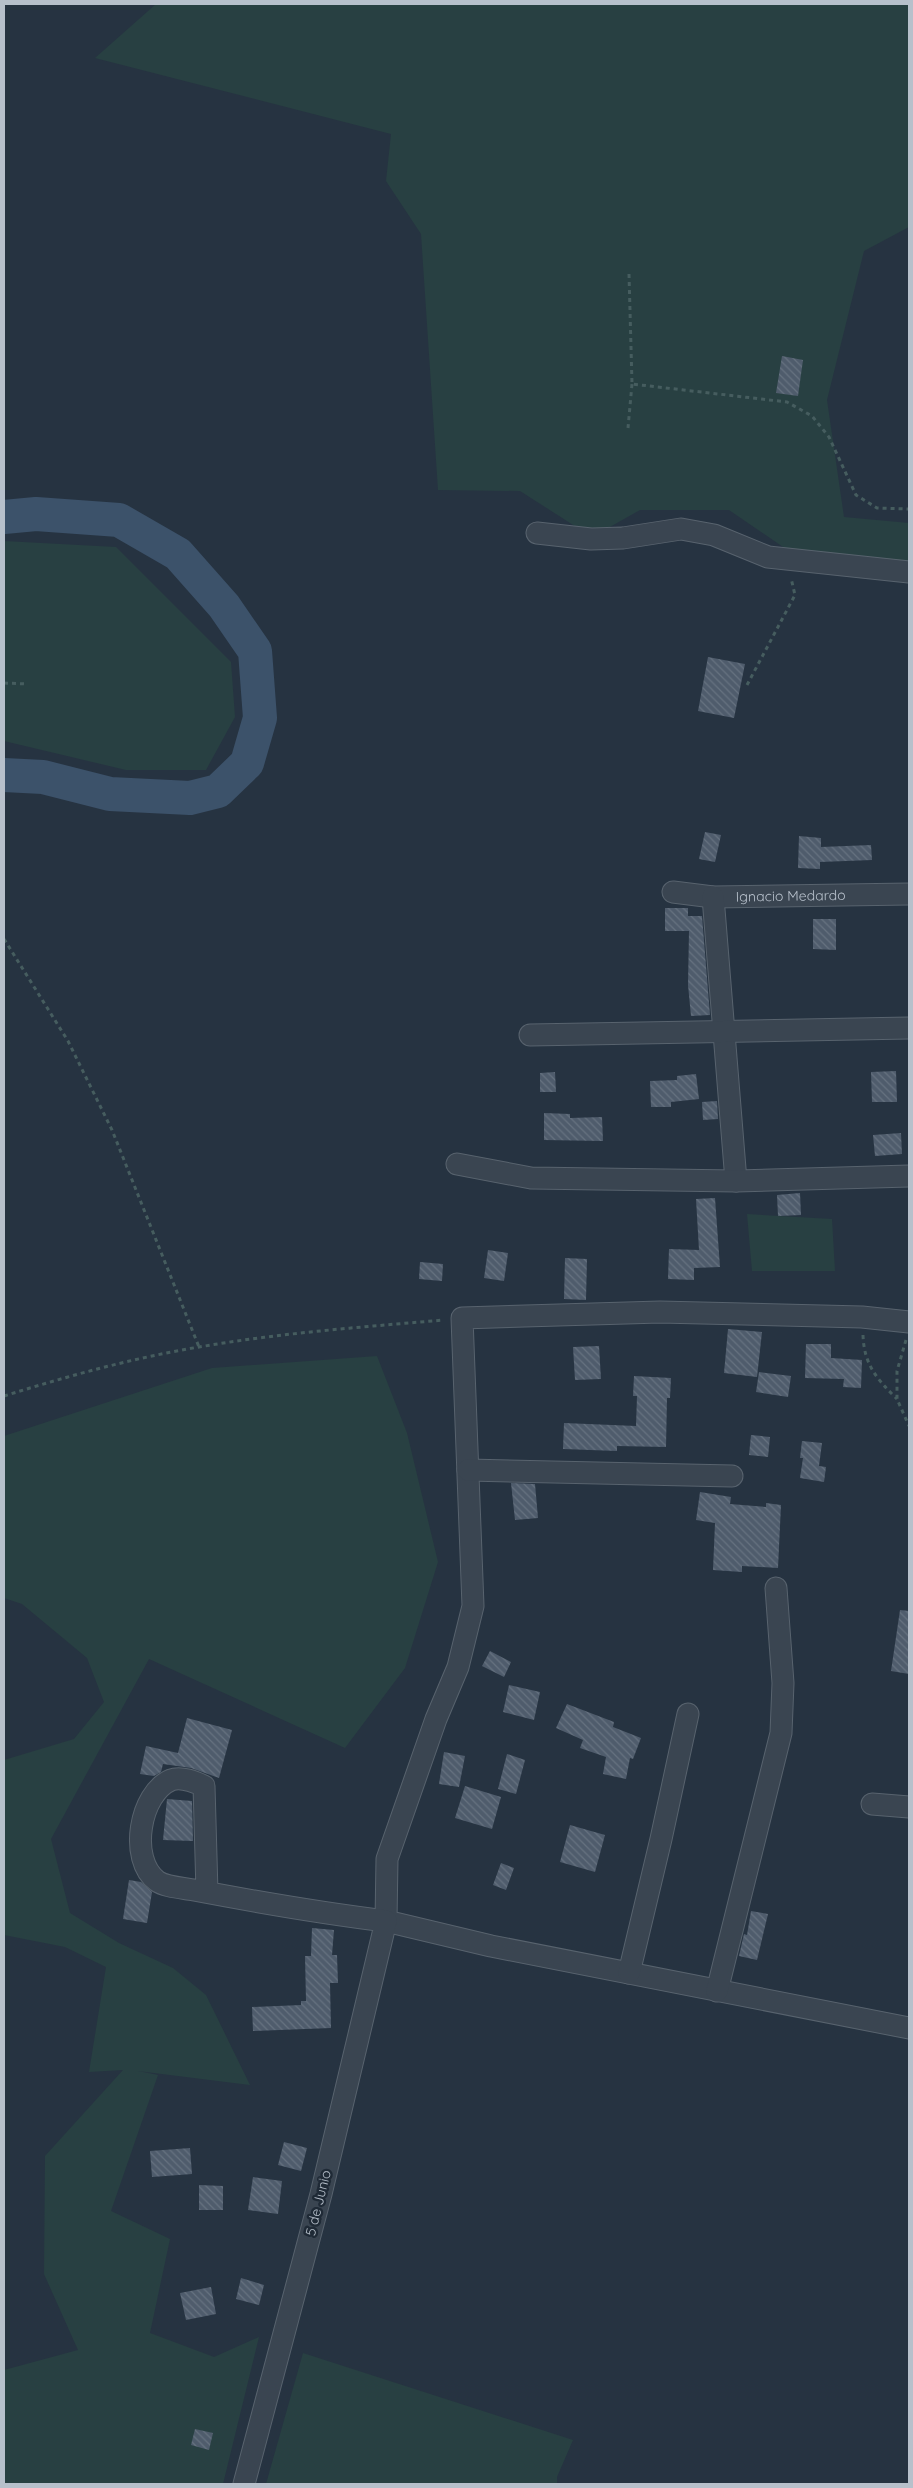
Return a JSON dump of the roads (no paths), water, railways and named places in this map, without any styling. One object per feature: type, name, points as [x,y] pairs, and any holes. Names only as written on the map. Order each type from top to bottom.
[{"type":"street","points":[[537,533],[591,539],[623,538],[682,529],[714,535],[768,557],[909,572]]},
{"type":"street","name":"Ignacio Medardo","points":[[673,892],[713,897],[909,894]]},
{"type":"street","points":[[713,897],[726,1030],[736,1181]]},
{"type":"street","points":[[530,1035],[909,1028]]},
{"type":"street","points":[[457,1164],[530,1178],[736,1181],[909,1176]]},
{"type":"street","name":"5 de Junio","points":[[244,2484],[321,2194],[386,1921],[387,1859],[436,1719],[458,1667],[472,1606],[462,1318],[660,1312],[862,1317],[908,1330]]},
{"type":"street","points":[[468,1470],[732,1476]]},
{"type":"street","points":[[717,1991],[781,1733],[783,1683],[776,1588]]},
{"type":"street","points":[[629,1973],[688,1714]]},
{"type":"street","points":[[207,1892],[204,1786],[189,1780],[172,1779],[156,1790],[139,1830],[142,1863],[158,1882],[207,1892],[301,1910],[386,1921],[491,1946],[909,2028]]},
{"type":"street","points":[[872,1804],[909,1807]]},
{"type":"waterway","points":[[4,517],[36,514],[119,520],[178,554],[224,606],[255,651],[260,718],[247,763],[218,791],[190,798],[110,794],[43,777],[4,775]]}]
